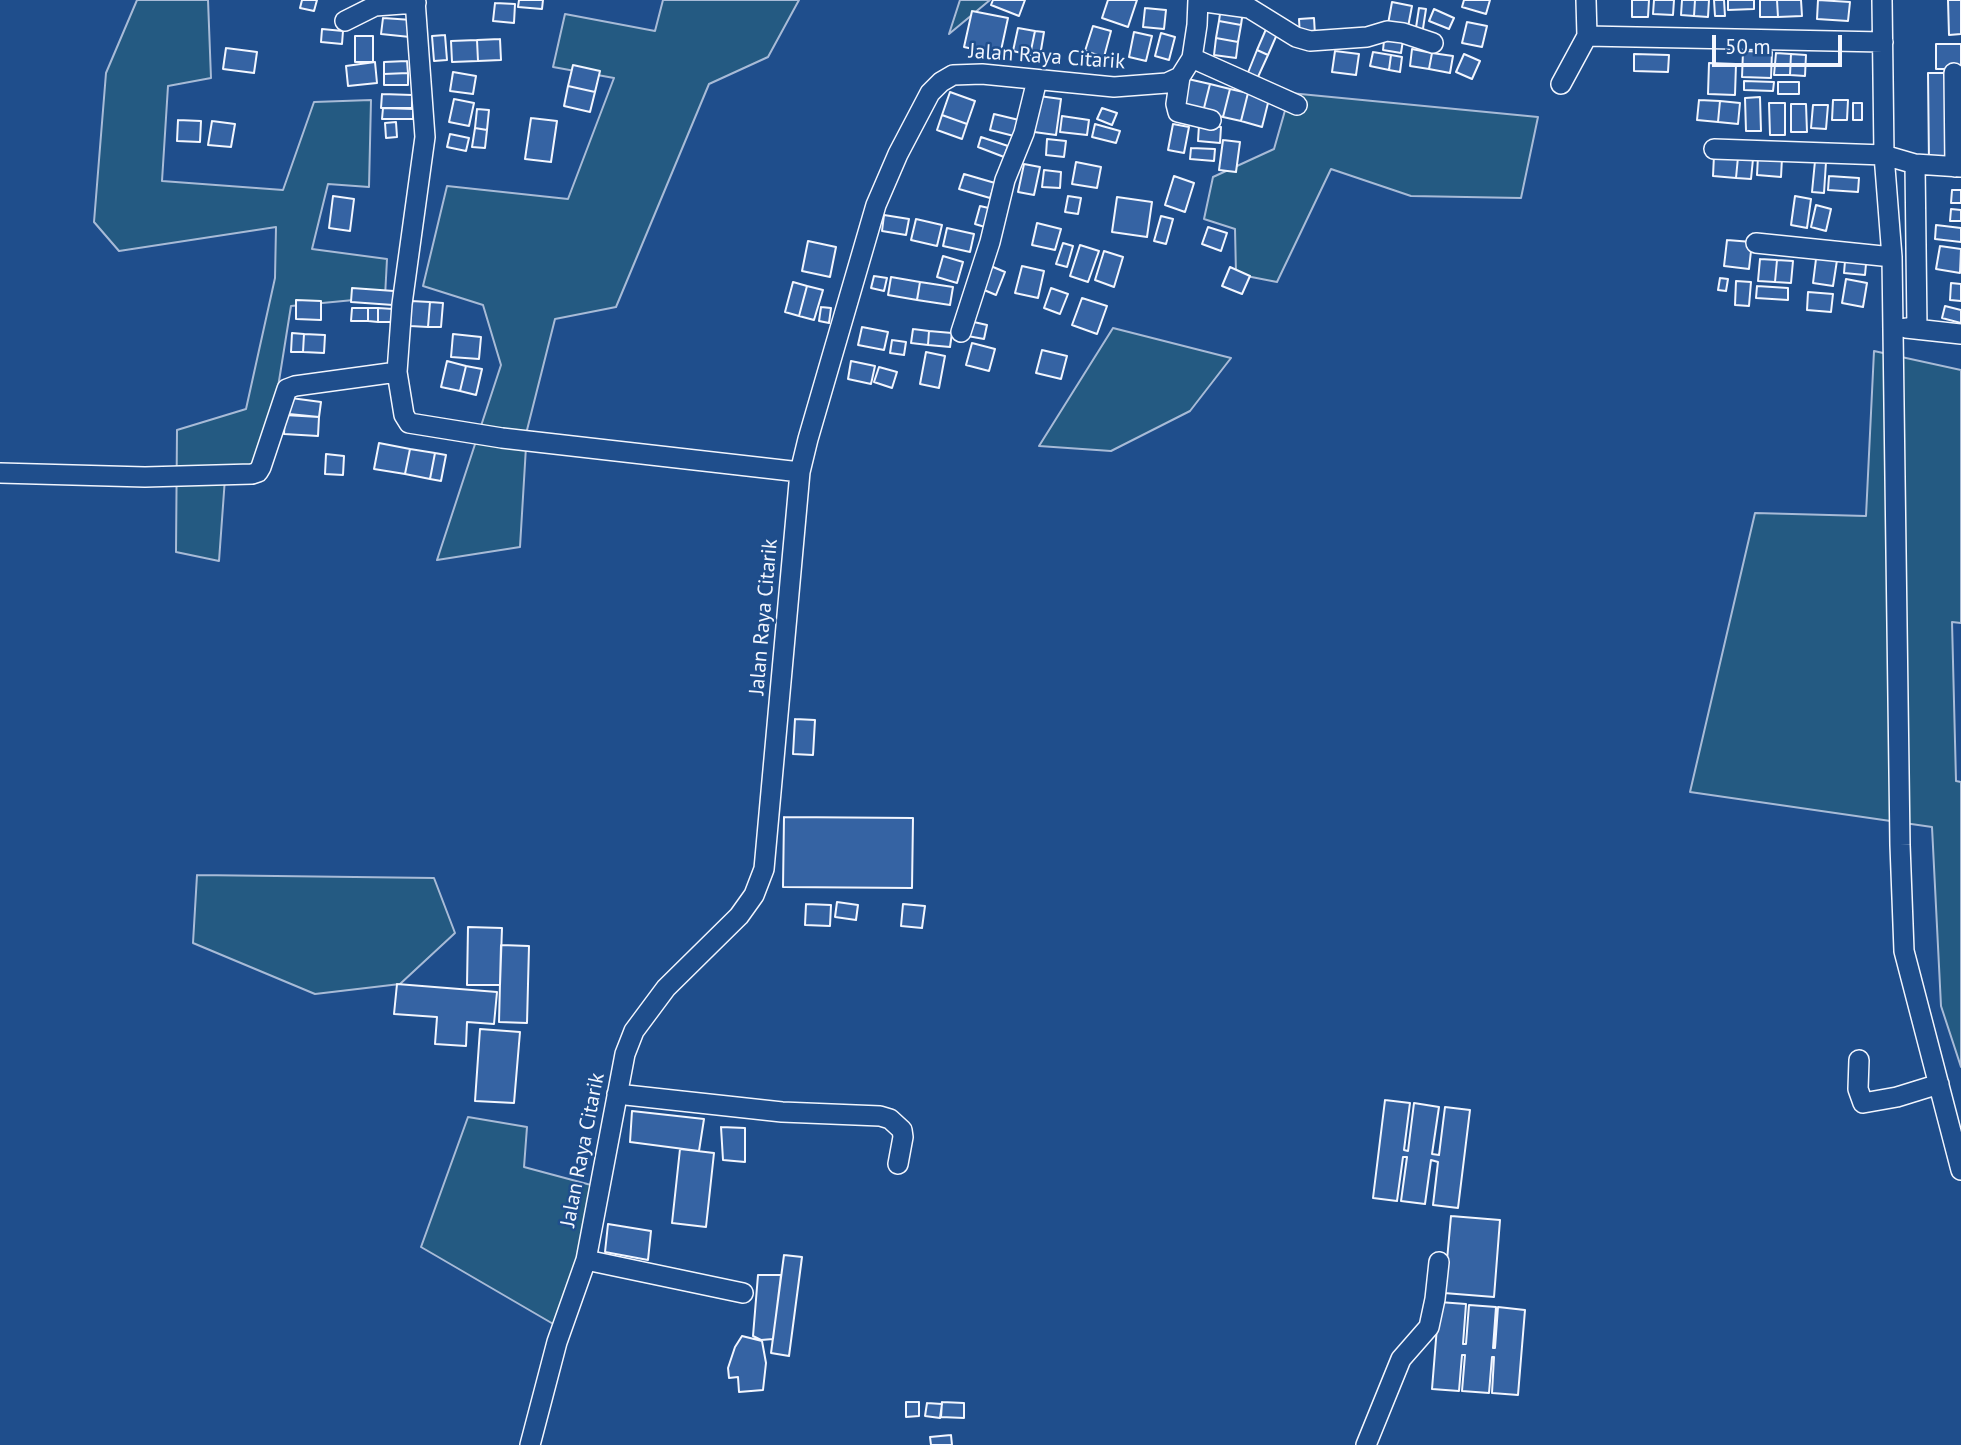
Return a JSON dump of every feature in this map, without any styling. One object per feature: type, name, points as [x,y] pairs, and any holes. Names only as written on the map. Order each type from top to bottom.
[{"type":"street","points":[[1211,120],[1178,112],[1176,104],[1180,77],[1192,58],[1198,0],[1249,9],[1296,37],[1310,41],[1367,37],[1387,31],[1403,33],[1433,43]]},
{"type":"street","points":[[1561,84],[1587,36],[1586,0]]},
{"type":"street","points":[[1882,0],[1884,155],[1892,257],[1891,326],[1904,951],[1961,1170]]},
{"type":"street","points":[[345,21],[375,6],[415,2],[425,136],[402,304],[397,372],[404,415],[409,423],[416,426],[800,472]]},
{"type":"street","points":[[1587,36],[1883,42]]},
{"type":"street","points":[[1192,58],[1297,105]]},
{"type":"street","points":[[1714,149],[1884,155],[1915,164],[1958,167],[1954,73]]},
{"type":"street","name":"Jalan Raya Citarik","points":[[530,1445],[557,1342],[586,1259],[625,1054],[634,1031],[672,981],[739,916],[754,895],[764,869],[800,472],[807,439],[876,205],[898,154],[930,93],[953,75],[1114,87],[1167,83],[1180,77]]},
{"type":"street","points":[[961,332],[990,242],[1005,180],[1024,134],[1037,80]]},
{"type":"street","points":[[1915,164],[1917,329]]},
{"type":"street","points":[[1756,243],[1892,257]]},
{"type":"street","points":[[1891,326],[1961,334]]},
{"type":"street","points":[[0,473],[145,477],[252,474],[258,472],[261,467],[287,389],[397,372]]},
{"type":"street","points":[[1859,1060],[1858,1089],[1863,1103],[1897,1097],[1939,1084]]},
{"type":"street","points":[[617,1094],[782,1112],[880,1116],[890,1119],[902,1130],[898,1164]]},
{"type":"street","points":[[586,1259],[743,1293]]},
{"type":"street","points":[[1366,1445],[1401,1359],[1429,1327],[1439,1262]]},
{"type":"shaded area","points":[[137,0],[208,0],[211,78],[168,86],[162,181],[283,190],[314,102],[371,100],[369,187],[328,184],[312,249],[387,259],[385,297],[291,306],[267,456],[225,478],[219,561],[176,552],[177,430],[246,409],[275,278],[276,227],[119,251],[94,222],[106,73]]},
{"type":"shaded area","points":[[663,0],[799,0],[768,57],[709,84],[616,307],[555,319],[527,430],[520,547],[437,560],[501,365],[483,305],[423,286],[447,186],[568,199],[614,78],[553,67],[565,14],[655,31]]},
{"type":"shaded area","points":[[960,0],[990,0],[949,34]]},
{"type":"shaded area","points":[[1290,93],[1538,117],[1521,198],[1411,196],[1331,169],[1277,282],[1236,274],[1235,229],[1204,219],[1213,177],[1274,149]]},
{"type":"shaded area","points":[[1113,328],[1231,358],[1190,411],[1111,451],[1039,446]]},
{"type":"shaded area","points":[[1874,351],[1961,370],[1961,623],[1952,622],[1956,781],[1961,782],[1961,1067],[1941,1006],[1932,827],[1690,792],[1755,513],[1866,516]]},
{"type":"shaded area","points":[[197,875],[434,878],[455,933],[400,984],[315,994],[193,943]]},
{"type":"shaded area","points":[[468,1117],[527,1127],[524,1167],[591,1185],[585,1272],[555,1325],[421,1247]]},
{"type":"building","points":[[302,0],[317,0],[314,11],[300,8]]},
{"type":"building","points":[[519,0],[543,0],[542,9],[518,7]]},
{"type":"building","points":[[993,0],[1025,0],[1019,16],[991,5]]},
{"type":"building","points":[[1108,0],[1137,0],[1128,27],[1102,18]]},
{"type":"building","points":[[1464,0],[1490,0],[1486,14],[1462,7]]},
{"type":"building","points":[[1632,0],[1649,0],[1648,17],[1632,17]]},
{"type":"building","points":[[1654,0],[1674,0],[1673,15],[1653,14]]},
{"type":"building","points":[[1682,0],[1695,0],[1694,16],[1681,15]]},
{"type":"building","points":[[1695,0],[1709,0],[1708,17],[1694,16]]},
{"type":"building","points":[[1714,0],[1724,0],[1725,16],[1715,16]]},
{"type":"building","points":[[1728,0],[1754,0],[1754,9],[1728,10]]},
{"type":"building","points":[[1760,0],[1777,0],[1778,17],[1760,17]]},
{"type":"building","points":[[1777,0],[1801,0],[1802,16],[1778,17]]},
{"type":"building","points":[[1818,0],[1850,2],[1848,21],[1817,19]]},
{"type":"building","points":[[1948,0],[1961,0],[1961,34],[1949,35]]},
{"type":"building","points":[[1392,2],[1412,6],[1408,27],[1388,24]]},
{"type":"building","points":[[495,3],[515,4],[514,23],[493,21]]},
{"type":"building","points":[[1221,7],[1243,11],[1241,25],[1219,21]]},
{"type":"building","points":[[1145,8],[1166,10],[1164,29],[1143,27]]},
{"type":"building","points":[[1419,8],[1426,9],[1422,35],[1415,34]]},
{"type":"building","points":[[1434,9],[1454,18],[1449,29],[1429,21]]},
{"type":"building","points":[[972,11],[1008,18],[1000,55],[964,47]]},
{"type":"building","points":[[383,18],[412,20],[410,37],[381,34]]},
{"type":"building","points":[[1314,18],[1315,35],[1300,37],[1299,19]]},
{"type":"building","points":[[1219,21],[1241,25],[1238,42],[1216,38]]},
{"type":"building","points":[[1467,22],[1487,26],[1482,47],[1462,43]]},
{"type":"building","points":[[1093,26],[1111,31],[1104,57],[1085,51]]},
{"type":"building","points":[[1267,27],[1278,32],[1268,55],[1257,50]]},
{"type":"building","points":[[1018,28],[1035,31],[1030,55],[1013,51]]},
{"type":"building","points":[[322,29],[343,31],[342,44],[321,42]]},
{"type":"building","points":[[1035,31],[1044,32],[1040,56],[1030,55]]},
{"type":"building","points":[[1134,32],[1152,36],[1146,61],[1129,57]]},
{"type":"building","points":[[1385,32],[1404,34],[1401,53],[1383,50]]},
{"type":"building","points":[[1161,33],[1175,37],[1169,60],[1155,56]]},
{"type":"building","points":[[445,35],[447,60],[434,61],[432,36]]},
{"type":"building","points":[[355,36],[373,36],[373,62],[355,62]]},
{"type":"building","points":[[1216,38],[1238,42],[1236,58],[1214,55]]},
{"type":"building","points":[[500,39],[501,60],[478,61],[477,40]]},
{"type":"building","points":[[477,40],[478,61],[452,62],[451,41]]},
{"type":"building","points":[[1936,44],[1961,44],[1961,69],[1936,69]]},
{"type":"building","points":[[226,48],[257,52],[254,73],[223,69]]},
{"type":"building","points":[[1412,49],[1432,53],[1429,69],[1410,66]]},
{"type":"building","points":[[1257,50],[1268,55],[1257,79],[1247,75]]},
{"type":"building","points":[[1335,51],[1359,54],[1356,75],[1332,72]]},
{"type":"building","points":[[1743,51],[1772,52],[1771,78],[1742,77]]},
{"type":"building","points":[[1373,52],[1391,55],[1389,70],[1370,66]]},
{"type":"building","points":[[1432,53],[1453,56],[1450,73],[1429,69]]},
{"type":"building","points":[[1776,53],[1791,54],[1790,75],[1774,75]]},
{"type":"building","points":[[1464,54],[1480,61],[1472,79],[1456,72]]},
{"type":"building","points":[[1634,54],[1669,55],[1668,72],[1634,71]]},
{"type":"building","points":[[1791,54],[1806,55],[1805,76],[1790,75]]},
{"type":"building","points":[[1391,55],[1402,57],[1400,72],[1389,70]]},
{"type":"building","points":[[407,61],[408,73],[384,74],[384,62]]},
{"type":"building","points":[[375,62],[377,83],[348,86],[346,66]]},
{"type":"building","points":[[1709,63],[1736,64],[1735,95],[1708,94]]},
{"type":"building","points":[[573,65],[600,71],[595,92],[568,86]]},
{"type":"building","points":[[453,72],[476,76],[473,94],[450,91]]},
{"type":"building","points":[[408,73],[408,85],[384,85],[384,74]]},
{"type":"building","points":[[1928,73],[1947,73],[1948,164],[1929,164]]},
{"type":"building","points":[[1188,79],[1210,84],[1203,112],[1181,107]]},
{"type":"building","points":[[1744,81],[1774,82],[1773,91],[1744,90]]},
{"type":"building","points":[[1778,82],[1799,82],[1799,94],[1778,94]]},
{"type":"building","points":[[1210,84],[1230,89],[1223,117],[1203,112]]},
{"type":"building","points":[[568,86],[595,92],[590,112],[564,106]]},
{"type":"building","points":[[1230,89],[1248,93],[1241,121],[1223,117]]},
{"type":"building","points":[[950,92],[975,101],[967,124],[942,115]]},
{"type":"building","points":[[1248,93],[1269,99],[1262,127],[1241,121]]},
{"type":"building","points":[[382,94],[412,95],[412,108],[381,108]]},
{"type":"building","points":[[1039,96],[1061,99],[1056,135],[1034,132]]},
{"type":"building","points":[[1760,97],[1761,131],[1746,131],[1745,98]]},
{"type":"building","points":[[454,99],[474,103],[469,126],[449,122]]},
{"type":"building","points":[[1699,100],[1720,101],[1718,122],[1697,120]]},
{"type":"building","points":[[1833,100],[1848,100],[1847,120],[1832,120]]},
{"type":"building","points":[[1720,101],[1740,103],[1738,124],[1718,122]]},
{"type":"building","points":[[1769,103],[1785,103],[1785,135],[1770,135]]},
{"type":"building","points":[[1853,103],[1862,103],[1862,120],[1853,120]]},
{"type":"building","points":[[1791,104],[1806,104],[1807,132],[1791,132]]},
{"type":"building","points":[[1813,105],[1828,105],[1826,129],[1811,128]]},
{"type":"building","points":[[383,108],[413,109],[413,119],[382,119]]},
{"type":"building","points":[[1102,108],[1117,113],[1112,125],[1097,119]]},
{"type":"building","points":[[477,109],[489,110],[487,130],[475,128]]},
{"type":"building","points":[[994,114],[1019,120],[1014,136],[990,130]]},
{"type":"building","points":[[942,115],[967,124],[962,139],[937,130]]},
{"type":"building","points":[[1062,116],[1089,120],[1087,135],[1060,132]]},
{"type":"building","points":[[531,118],[557,121],[551,162],[525,159]]},
{"type":"building","points":[[178,120],[201,121],[200,142],[177,141]]},
{"type":"building","points":[[212,121],[235,124],[231,147],[208,145]]},
{"type":"building","points":[[396,122],[397,137],[386,138],[385,123]]},
{"type":"building","points":[[1095,124],[1120,131],[1116,143],[1092,137]]},
{"type":"building","points":[[1173,124],[1189,127],[1184,153],[1168,150]]},
{"type":"building","points":[[1199,125],[1221,127],[1220,143],[1198,141]]},
{"type":"building","points":[[475,128],[487,130],[485,148],[472,147]]},
{"type":"building","points":[[450,134],[469,138],[466,151],[447,147]]},
{"type":"building","points":[[981,137],[1008,146],[1004,157],[978,147]]},
{"type":"building","points":[[1047,139],[1066,141],[1064,157],[1046,155]]},
{"type":"building","points":[[1223,140],[1240,142],[1236,172],[1219,170]]},
{"type":"building","points":[[1191,148],[1215,149],[1214,161],[1190,159]]},
{"type":"building","points":[[1714,155],[1738,157],[1736,178],[1713,176]]},
{"type":"building","points":[[1758,156],[1782,158],[1781,177],[1757,175]]},
{"type":"building","points":[[1738,157],[1753,159],[1751,179],[1736,178]]},
{"type":"building","points":[[1815,161],[1826,162],[1824,193],[1812,192]]},
{"type":"building","points":[[1076,162],[1101,167],[1097,188],[1072,184]]},
{"type":"building","points":[[1024,164],[1040,167],[1034,195],[1018,192]]},
{"type":"building","points":[[1044,170],[1061,172],[1060,188],[1042,187]]},
{"type":"building","points":[[964,174],[995,183],[990,198],[959,189]]},
{"type":"building","points":[[1174,176],[1194,183],[1185,212],[1165,205]]},
{"type":"building","points":[[1829,176],[1859,178],[1858,192],[1828,190]]},
{"type":"building","points":[[1952,190],[1961,190],[1961,203],[1951,203]]},
{"type":"building","points":[[333,196],[354,199],[350,231],[329,228]]},
{"type":"building","points":[[1068,196],[1081,198],[1078,214],[1065,212]]},
{"type":"building","points":[[1795,196],[1811,199],[1807,228],[1791,225]]},
{"type":"building","points":[[1117,197],[1152,202],[1147,237],[1112,232]]},
{"type":"building","points":[[1816,205],[1831,209],[1826,231],[1811,227]]},
{"type":"building","points":[[980,206],[993,209],[988,228],[975,224]]},
{"type":"building","points":[[1951,209],[1961,210],[1961,221],[1950,221]]},
{"type":"building","points":[[884,215],[909,219],[906,235],[882,231]]},
{"type":"building","points":[[1161,216],[1173,219],[1166,244],[1154,241]]},
{"type":"building","points":[[916,219],[942,225],[937,246],[911,240]]},
{"type":"building","points":[[1037,223],[1061,229],[1055,250],[1032,245]]},
{"type":"building","points":[[1936,225],[1961,228],[1961,242],[1935,239]]},
{"type":"building","points":[[1208,227],[1227,233],[1221,251],[1202,244]]},
{"type":"building","points":[[947,228],[974,234],[970,252],[943,246]]},
{"type":"building","points":[[1727,240],[1752,242],[1749,269],[1724,266]]},
{"type":"building","points":[[808,241],[836,247],[830,277],[802,271]]},
{"type":"building","points":[[1063,243],[1073,246],[1067,267],[1056,264]]},
{"type":"building","points":[[1080,245],[1099,251],[1088,282],[1070,276]]},
{"type":"building","points":[[1940,246],[1961,249],[1960,273],[1936,269]]},
{"type":"building","points":[[1104,251],[1123,257],[1114,287],[1095,280]]},
{"type":"building","points":[[1817,251],[1838,254],[1833,286],[1813,283]]},
{"type":"building","points":[[943,256],[963,262],[957,283],[937,277]]},
{"type":"building","points":[[1760,259],[1777,260],[1775,282],[1758,281]]},
{"type":"building","points":[[1777,260],[1793,261],[1791,283],[1775,282]]},
{"type":"building","points":[[1845,261],[1866,264],[1865,275],[1844,273]]},
{"type":"building","points":[[986,264],[1005,272],[996,295],[977,287]]},
{"type":"building","points":[[1022,266],[1044,271],[1038,298],[1015,293]]},
{"type":"building","points":[[1230,267],[1250,276],[1242,294],[1222,286]]},
{"type":"building","points":[[874,276],[887,278],[884,291],[871,288]]},
{"type":"building","points":[[891,277],[920,282],[917,300],[888,295]]},
{"type":"building","points":[[1720,278],[1728,279],[1726,291],[1718,290]]},
{"type":"building","points":[[1846,279],[1867,283],[1863,307],[1842,303]]},
{"type":"building","points":[[1736,281],[1751,282],[1749,306],[1735,305]]},
{"type":"building","points":[[793,282],[807,286],[799,316],[785,312]]},
{"type":"building","points":[[920,282],[953,287],[950,305],[917,300]]},
{"type":"building","points":[[1951,283],[1961,284],[1961,301],[1950,300]]},
{"type":"building","points":[[807,286],[823,290],[814,320],[799,316]]},
{"type":"building","points":[[1757,286],[1788,288],[1788,300],[1756,298]]},
{"type":"building","points":[[352,288],[394,291],[393,305],[351,302]]},
{"type":"building","points":[[1051,288],[1068,294],[1060,314],[1044,308]]},
{"type":"building","points":[[1808,292],[1833,294],[1831,312],[1807,310]]},
{"type":"building","points":[[1082,298],[1107,306],[1097,334],[1072,325]]},
{"type":"building","points":[[296,300],[321,301],[321,320],[296,319]]},
{"type":"building","points":[[411,301],[430,302],[428,327],[410,326]]},
{"type":"building","points":[[430,302],[443,303],[441,327],[428,327]]},
{"type":"building","points":[[1945,306],[1961,310],[1961,323],[1942,318]]},
{"type":"building","points":[[821,307],[831,308],[829,323],[819,321]]},
{"type":"building","points":[[352,308],[368,308],[368,321],[351,321]]},
{"type":"building","points":[[368,308],[378,308],[378,322],[368,321]]},
{"type":"building","points":[[378,308],[393,309],[393,322],[378,322]]},
{"type":"building","points":[[965,320],[987,325],[984,339],[962,335]]},
{"type":"building","points":[[862,327],[888,332],[884,350],[858,345]]},
{"type":"building","points":[[913,329],[929,331],[928,345],[911,343]]},
{"type":"building","points":[[929,331],[952,333],[950,347],[928,345]]},
{"type":"building","points":[[292,333],[304,334],[303,352],[291,352]]},
{"type":"building","points":[[304,334],[325,335],[324,353],[303,352]]},
{"type":"building","points":[[453,334],[481,337],[479,359],[451,357]]},
{"type":"building","points":[[892,340],[906,342],[904,355],[890,353]]},
{"type":"building","points":[[972,343],[995,349],[989,371],[966,365]]},
{"type":"building","points":[[1042,350],[1067,356],[1061,379],[1036,373]]},
{"type":"building","points":[[926,352],[945,356],[939,388],[920,384]]},
{"type":"building","points":[[447,361],[466,366],[460,391],[441,387]]},
{"type":"building","points":[[851,361],[875,366],[871,384],[848,379]]},
{"type":"building","points":[[466,366],[482,369],[476,395],[460,391]]},
{"type":"building","points":[[879,367],[897,372],[892,388],[874,382]]},
{"type":"building","points":[[291,398],[321,402],[319,417],[289,414]]},
{"type":"building","points":[[285,415],[319,417],[318,436],[284,434]]},
{"type":"building","points":[[379,443],[410,449],[405,474],[374,469]]},
{"type":"building","points":[[410,449],[435,453],[430,479],[405,474]]},
{"type":"building","points":[[435,453],[446,455],[441,481],[430,479]]},
{"type":"building","points":[[326,454],[344,456],[343,475],[325,474]]},
{"type":"building","points":[[795,719],[815,720],[813,755],[793,754]]},
{"type":"building","points":[[784,817],[913,818],[912,888],[783,887]]},
{"type":"building","points":[[837,902],[858,905],[856,920],[835,917]]},
{"type":"building","points":[[806,904],[831,905],[830,926],[805,925]]},
{"type":"building","points":[[903,904],[925,906],[922,928],[901,926]]},
{"type":"building","points":[[468,927],[502,928],[500,985],[467,985]]},
{"type":"building","points":[[501,945],[529,946],[527,1023],[499,1022]]},
{"type":"building","points":[[397,984],[497,992],[494,1024],[467,1022],[466,1046],[435,1044],[437,1017],[394,1014]]},
{"type":"building","points":[[480,1029],[520,1032],[514,1103],[475,1101]]},
{"type":"building","points":[[1385,1100],[1410,1103],[1404,1150],[1408,1151],[1414,1103],[1439,1107],[1432,1154],[1439,1155],[1445,1107],[1470,1110],[1458,1208],[1433,1205],[1438,1162],[1431,1160],[1425,1204],[1401,1201],[1407,1157],[1403,1157],[1397,1201],[1373,1198]]},
{"type":"building","points":[[632,1111],[704,1119],[699,1151],[630,1142]]},
{"type":"building","points":[[721,1127],[745,1128],[745,1162],[723,1160]]},
{"type":"building","points":[[680,1149],[714,1153],[706,1227],[672,1223]]},
{"type":"building","points":[[1451,1216],[1500,1220],[1494,1297],[1444,1293]]},
{"type":"building","points":[[608,1224],[651,1231],[648,1260],[605,1252]]},
{"type":"building","points":[[784,1255],[802,1257],[789,1356],[771,1353]]},
{"type":"building","points":[[758,1275],[781,1275],[773,1339],[761,1340],[753,1336]]},
{"type":"building","points":[[1439,1302],[1466,1304],[1463,1344],[1466,1344],[1469,1305],[1496,1307],[1493,1348],[1498,1307],[1525,1310],[1518,1395],[1492,1393],[1494,1357],[1489,1393],[1462,1391],[1465,1355],[1462,1355],[1459,1391],[1432,1389]]},
{"type":"building","points":[[742,1336],[762,1341],[766,1363],[763,1390],[739,1392],[738,1377],[729,1378],[728,1368]]},
{"type":"building","points":[[906,1402],[919,1402],[919,1416],[906,1417]]},
{"type":"building","points":[[942,1402],[964,1403],[964,1418],[941,1417]]},
{"type":"building","points":[[927,1403],[942,1404],[940,1418],[925,1416]]},
{"type":"building","points":[[951,1435],[952,1445],[931,1445],[930,1437]]}]
